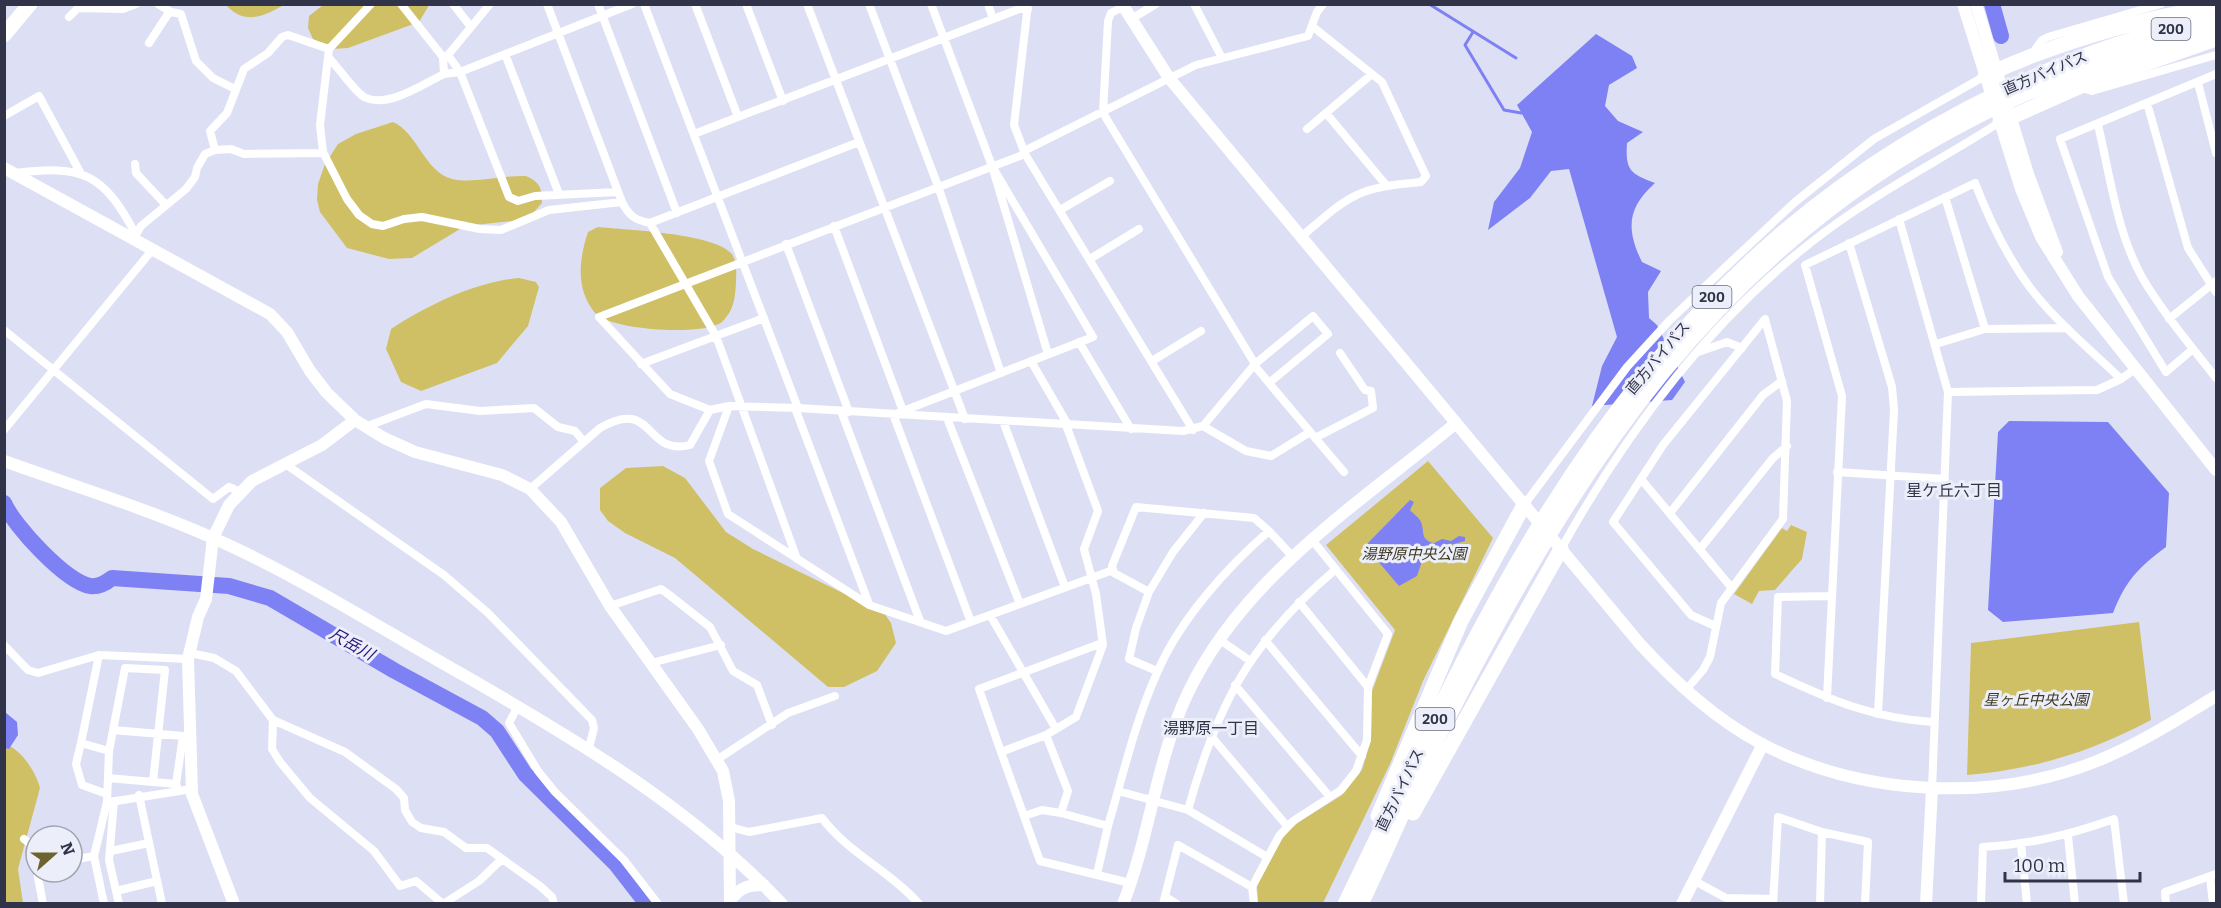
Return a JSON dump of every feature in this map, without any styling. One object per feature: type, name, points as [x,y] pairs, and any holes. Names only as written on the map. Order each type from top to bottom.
[{"type":"highway","points":[[5,35],[30,4]]},
{"type":"highway","points":[[1991,74],[2031,55],[2083,36],[2217,6]]},
{"type":"highway","name":"直方バイパス","points":[[2129,47],[2217,17]]},
{"type":"highway","name":"直方バイパス","points":[[1354,901],[1552,515],[1638,381],[1732,276],[1823,199],[1878,160],[1927,137],[2001,91],[2080,57],[2217,28]]},
{"type":"highway","points":[[2006,120],[2079,87],[2217,39]]},
{"type":"highway","points":[[1354,901],[1384,801],[1431,686],[1461,621],[1524,505]]},
{"type":"highway","points":[[1354,901],[1478,702],[1520,620],[1561,549]]},
{"type":"street","points":[[69,17],[79,6],[123,9],[136,4]]},
{"type":"street","points":[[158,4],[171,12],[181,14],[196,61],[213,78],[235,89]]},
{"type":"street","points":[[371,4],[329,54],[320,125],[323,153],[347,199],[359,215],[372,224],[383,226],[404,219],[422,217],[480,229],[501,230],[549,210],[622,202]]},
{"type":"street","points":[[401,4],[460,72],[508,197],[518,201],[535,196],[618,192]]},
{"type":"street","points":[[453,4],[471,27]]},
{"type":"street","points":[[444,74],[446,56],[490,4]]},
{"type":"street","points":[[547,4],[622,202],[627,213],[637,220],[650,222],[677,213],[859,142]]},
{"type":"street","points":[[598,4],[677,213]]},
{"type":"street","points":[[215,150],[210,131],[227,113],[244,69],[268,53],[282,37],[288,35],[329,54],[364,97],[375,99],[400,95],[444,74],[460,72],[632,4]]},
{"type":"street","points":[[644,4],[764,318],[869,605]]},
{"type":"street","points":[[695,4],[738,117]]},
{"type":"street","points":[[746,4],[783,101]]},
{"type":"street","points":[[807,4],[965,419]]},
{"type":"street","points":[[869,4],[938,186],[1001,373]]},
{"type":"street","points":[[931,4],[992,166],[1048,354]]},
{"type":"street","points":[[988,4],[993,19]]},
{"type":"street","points":[[1131,19],[1156,4]]},
{"type":"street","points":[[1194,4],[1222,58]]},
{"type":"street","points":[[1269,383],[1328,334],[1313,316],[1255,365],[1203,426],[1192,430],[1131,429],[796,408],[729,406],[710,410],[670,394],[599,317],[992,166],[1025,152],[1196,65],[1308,36],[1317,12],[1323,4]]},
{"type":"street","points":[[1963,4],[2044,221],[2078,296],[2217,470]]},
{"type":"street","points":[[1976,4],[1991,74]]},
{"type":"street","points":[[2031,55],[2042,40],[2048,37],[2161,4]]},
{"type":"street","points":[[1344,472],[1255,365],[1103,113],[1108,21],[1112,13],[1122,6],[1169,78],[1640,644],[1685,691],[1734,727],[1763,744],[1810,764],[1888,784],[1932,789],[2013,784],[2095,762],[2136,744],[2217,696]]},
{"type":"street","points":[[694,134],[1028,7],[1014,125],[1025,152],[1192,430]]},
{"type":"street","points":[[149,43],[171,12]]},
{"type":"street","points":[[1301,237],[1353,194],[1386,185],[1421,182],[1426,176],[1382,82],[1312,26]]},
{"type":"street","points":[[4,42],[5,35]]},
{"type":"street","points":[[506,54],[559,194]]},
{"type":"street","points":[[2079,87],[2092,92],[2217,55]]},
{"type":"street","points":[[1307,129],[1372,74]]},
{"type":"street","points":[[1524,505],[1627,367],[1670,321],[1795,202],[1874,139],[1991,74]]},
{"type":"street","points":[[2193,349],[2166,372],[2108,277],[2060,139],[2217,74]]},
{"type":"street","points":[[2198,83],[2217,153]]},
{"type":"street","points":[[4,116],[39,96],[80,172]]},
{"type":"street","points":[[2147,103],[2188,248],[2215,286],[2169,319]]},
{"type":"street","points":[[1326,113],[1386,185]]},
{"type":"street","points":[[1561,549],[1631,440],[1698,352],[1748,296],[1795,255],[1852,212],[2006,120]]},
{"type":"street","points":[[2098,125],[2132,253],[2142,277],[2169,319],[2217,378]]},
{"type":"street","points":[[135,236],[141,226],[186,189],[195,177],[205,154],[215,150],[231,149],[244,154],[323,153]]},
{"type":"street","points":[[135,164],[136,173],[166,205]]},
{"type":"street","points":[[897,413],[1093,337],[992,166]]},
{"type":"street","points":[[9,170],[46,169],[80,172],[95,180],[106,191],[135,236]]},
{"type":"street","points":[[9,170],[135,236],[153,249],[270,314],[287,332],[310,371],[327,393],[360,423],[415,452],[502,475],[530,489],[561,522],[610,606],[718,759],[726,782],[730,827],[730,902]]},
{"type":"street","points":[[1060,210],[1110,181]]},
{"type":"street","points":[[1827,698],[1842,396],[1805,265],[1975,183],[1987,213],[2008,253],[2047,308],[2121,379]]},
{"type":"street","points":[[1945,197],[1985,329]]},
{"type":"street","points":[[1899,219],[1948,392],[1926,903]]},
{"type":"street","points":[[650,222],[716,336],[798,560]]},
{"type":"street","points":[[834,226],[971,622]]},
{"type":"street","points":[[1090,260],[1139,229]]},
{"type":"street","points":[[1849,243],[1892,387],[1891,476],[1878,714]]},
{"type":"street","points":[[786,244],[920,621]]},
{"type":"street","points":[[4,429],[153,249]]},
{"type":"street","points":[[641,364],[764,318]]},
{"type":"street","points":[[1685,691],[1703,670],[1710,657],[1721,603],[1783,519],[1787,401],[1765,319],[1663,445],[1613,522],[1691,615],[1715,626]]},
{"type":"street","points":[[1936,344],[1985,329],[2067,328]]},
{"type":"street","points":[[4,330],[213,499],[230,487],[240,492]]},
{"type":"street","points":[[1152,361],[1201,331]]},
{"type":"street","points":[[1079,342],[1131,429]]},
{"type":"street","points":[[1698,352],[1727,342],[1742,348]]},
{"type":"street","points":[[1203,426],[1246,451],[1271,456],[1373,408],[1371,391],[1365,390],[1340,353]]},
{"type":"street","points":[[1001,752],[1046,735],[1076,717],[1102,643],[1093,577],[1084,549],[1098,511],[1067,425],[1031,361]]},
{"type":"street","points":[[1948,392],[2097,390],[2136,369]]},
{"type":"street","points":[[1670,513],[1762,394],[1782,381]]},
{"type":"street","points":[[234,903],[192,789],[189,656],[198,617],[206,599],[213,538],[220,520],[240,492],[252,481],[360,423],[426,404],[480,411],[534,408],[558,427],[575,431],[584,442]]},
{"type":"street","points":[[729,406],[710,460],[728,514],[869,605],[946,631],[1113,570]]},
{"type":"street","points":[[530,489],[612,421],[634,418],[643,422],[657,439],[667,445],[680,447],[690,444],[710,410]]},
{"type":"street","points":[[947,418],[1020,604]]},
{"type":"street","points":[[1003,421],[1065,587]]},
{"type":"street","points":[[1123,903],[1165,754],[1187,695],[1220,640],[1261,588],[1293,557],[1456,423]]},
{"type":"street","points":[[1700,549],[1773,458],[1787,446]]},
{"type":"street","points":[[4,461],[90,489],[213,538],[289,576],[518,706],[589,748],[730,851],[782,903]]},
{"type":"street","points":[[284,463],[444,575],[488,613],[592,720],[594,728],[589,748]]},
{"type":"street","points":[[1838,472],[1945,479]]},
{"type":"street","points":[[1641,479],[1731,587]]},
{"type":"street","points":[[1113,570],[1136,507],[1254,518],[1293,557]]},
{"type":"street","points":[[1157,671],[1129,659],[1136,628],[1149,592],[1173,552],[1204,513]]},
{"type":"street","points":[[1097,874],[1118,791],[1157,671],[1192,616],[1230,567],[1269,531]]},
{"type":"street","points":[[1254,903],[1252,887],[1267,857],[1287,826],[1350,781],[1367,740],[1368,687],[1388,634],[1313,541]]},
{"type":"street","points":[[1188,810],[1211,736],[1249,660],[1299,602],[1336,569]]},
{"type":"street","points":[[1113,570],[1114,573],[1149,592]]},
{"type":"street","points":[[610,606],[661,589],[704,620],[721,645],[733,671],[757,685],[772,725]]},
{"type":"street","points":[[1831,596],[1778,597],[1775,674],[1850,708],[1906,720],[1933,722]]},
{"type":"street","points":[[1299,602],[1368,687]]},
{"type":"street","points":[[990,615],[1056,729]]},
{"type":"street","points":[[1220,640],[1249,660]]},
{"type":"street","points":[[1265,640],[1362,756]]},
{"type":"street","points":[[1102,643],[979,689],[1040,861],[1130,884]]},
{"type":"street","points":[[4,645],[28,670],[38,673],[99,655],[214,658],[236,670],[273,720],[345,752],[396,789],[404,798],[405,810],[412,822],[421,828],[444,832],[466,848],[487,848],[540,886],[552,897],[554,903]]},
{"type":"street","points":[[651,663],[721,645]]},
{"type":"street","points":[[99,655],[76,764],[82,785],[110,799],[177,787]]},
{"type":"street","points":[[119,903],[109,860],[111,851],[108,778],[109,751],[125,668],[165,670],[153,782]]},
{"type":"street","points":[[1235,685],[1330,797]]},
{"type":"street","points":[[718,759],[788,713],[835,696]]},
{"type":"street","points":[[518,706],[509,723],[538,771],[555,792],[624,860],[658,903]]},
{"type":"street","points":[[273,720],[272,749],[280,762],[310,798],[374,851],[400,886],[416,880],[443,903],[479,881],[502,859]]},
{"type":"street","points":[[113,730],[183,736],[177,787]]},
{"type":"street","points":[[1046,735],[1068,791],[1061,813]]},
{"type":"street","points":[[1211,736],[1287,826]]},
{"type":"street","points":[[81,743],[109,751]]},
{"type":"street","points":[[1682,903],[1763,744]]},
{"type":"street","points":[[108,778],[153,782],[192,789]]},
{"type":"street","points":[[1118,791],[1188,810],[1267,857]]},
{"type":"street","points":[[139,795],[162,903]]},
{"type":"street","points":[[104,903],[94,856],[110,799]]},
{"type":"street","points":[[1024,816],[1042,810],[1108,826]]},
{"type":"street","points":[[1693,880],[1726,901],[1773,901],[1778,817],[1822,832],[1868,842],[1865,903]]},
{"type":"street","points":[[730,827],[749,832],[822,818],[837,838],[858,850],[919,903]]},
{"type":"street","points":[[1981,903],[1983,847],[2021,844],[2067,836],[2114,819],[2124,903]]},
{"type":"street","points":[[1820,903],[1822,832]]},
{"type":"street","points":[[2067,836],[2075,903]]},
{"type":"street","points":[[111,851],[149,843]]},
{"type":"street","points":[[2021,844],[2027,903]]},
{"type":"street","points":[[1177,903],[1164,900],[1178,845],[1252,887]]},
{"type":"street","points":[[84,858],[94,856]]},
{"type":"street","points":[[2166,903],[2165,892],[2213,875],[2213,903]]},
{"type":"street","points":[[116,891],[158,881]]},
{"type":"street","points":[[39,884],[43,903]]},
{"type":"street","points":[[730,902],[738,891],[747,885],[764,885]]},
{"type":"green space","points":[[226,5],[284,5],[269,13],[247,17]]},
{"type":"green space","points":[[323,5],[428,5],[428,7],[419,22],[348,48],[333,49],[313,39],[308,28],[309,16]]},
{"type":"green space","points":[[393,122],[409,134],[434,168],[442,175],[460,180],[526,176],[539,186],[542,203],[532,214],[513,221],[465,226],[412,258],[389,259],[347,248],[320,212],[317,200],[318,184],[325,164],[338,144],[356,134]]},
{"type":"green space","points":[[598,227],[688,237],[721,246],[731,253],[736,264],[735,294],[730,313],[714,326],[699,329],[659,330],[605,320],[589,305],[581,274],[582,253],[588,232]]},
{"type":"green space","points":[[519,278],[536,282],[539,287],[528,326],[497,363],[421,391],[401,382],[386,349],[391,329],[420,311],[452,296],[486,284]]},
{"type":"green space","name":"湯野原中央公園","points":[[1428,461],[1493,538],[1423,681],[1390,764],[1323,903],[1258,903],[1257,885],[1285,834],[1299,822],[1342,795],[1362,770],[1371,740],[1372,691],[1395,630],[1326,545]]},
{"type":"green space","points":[[663,466],[685,478],[726,532],[753,549],[884,613],[891,623],[896,643],[877,671],[844,687],[828,687],[675,558],[625,533],[608,521],[600,510],[600,488],[626,468]]},
{"type":"green space","points":[[1791,525],[1807,532],[1802,559],[1775,590],[1759,591],[1752,604],[1734,594],[1782,528],[1787,531]]},
{"type":"green space","name":"星ヶ丘中央公園","points":[[2139,622],[2151,720],[2106,741],[2062,757],[2017,768],[1967,775],[1971,643]]},
{"type":"green space","points":[[5,744],[17,751],[27,762],[40,788],[30,824],[24,824],[24,847],[18,869],[23,903],[5,904]]},
{"type":"shaded area","points":[[1596,34],[1632,56],[1637,68],[1609,85],[1605,106],[1618,121],[1643,132],[1627,143],[1627,160],[1635,174],[1655,183],[1634,210],[1632,229],[1633,239],[1642,262],[1661,271],[1648,292],[1649,318],[1657,325],[1685,382],[1672,400],[1592,406],[1602,366],[1617,337],[1569,169],[1551,171],[1530,198],[1488,230],[1494,202],[1520,168],[1532,132],[1517,105]]},
{"type":"shaded area","points":[[2009,421],[2108,422],[2169,493],[2166,547],[2128,583],[2113,613],[2003,622],[1988,610],[1998,432]]},
{"type":"shaded area","points":[[1410,500],[1414,502],[1410,510],[1420,520],[1427,540],[1434,543],[1442,539],[1451,541],[1459,536],[1465,537],[1465,541],[1425,552],[1417,576],[1399,586],[1365,546]]},
{"type":"shaded area","points":[[5,712],[17,722],[18,735],[9,749],[5,748]]},
{"type":"waterway","points":[[1429,4],[1516,58]]},
{"type":"waterway","points":[[1992,4],[2001,36]]},
{"type":"waterway","points":[[1473,32],[1465,45],[1504,110],[1521,113]]},
{"type":"waterway","name":"尺岳川","points":[[4,503],[18,525],[41,551],[54,564],[80,582],[96,586],[112,578],[229,586],[270,598],[395,671],[482,718],[497,731],[525,774],[616,864],[647,904]]},
{"type":"district","name":"星ケ丘六丁目","points":[[1954,490]]},
{"type":"district","name":"湯野原一丁目","points":[[1211,728]]}]
